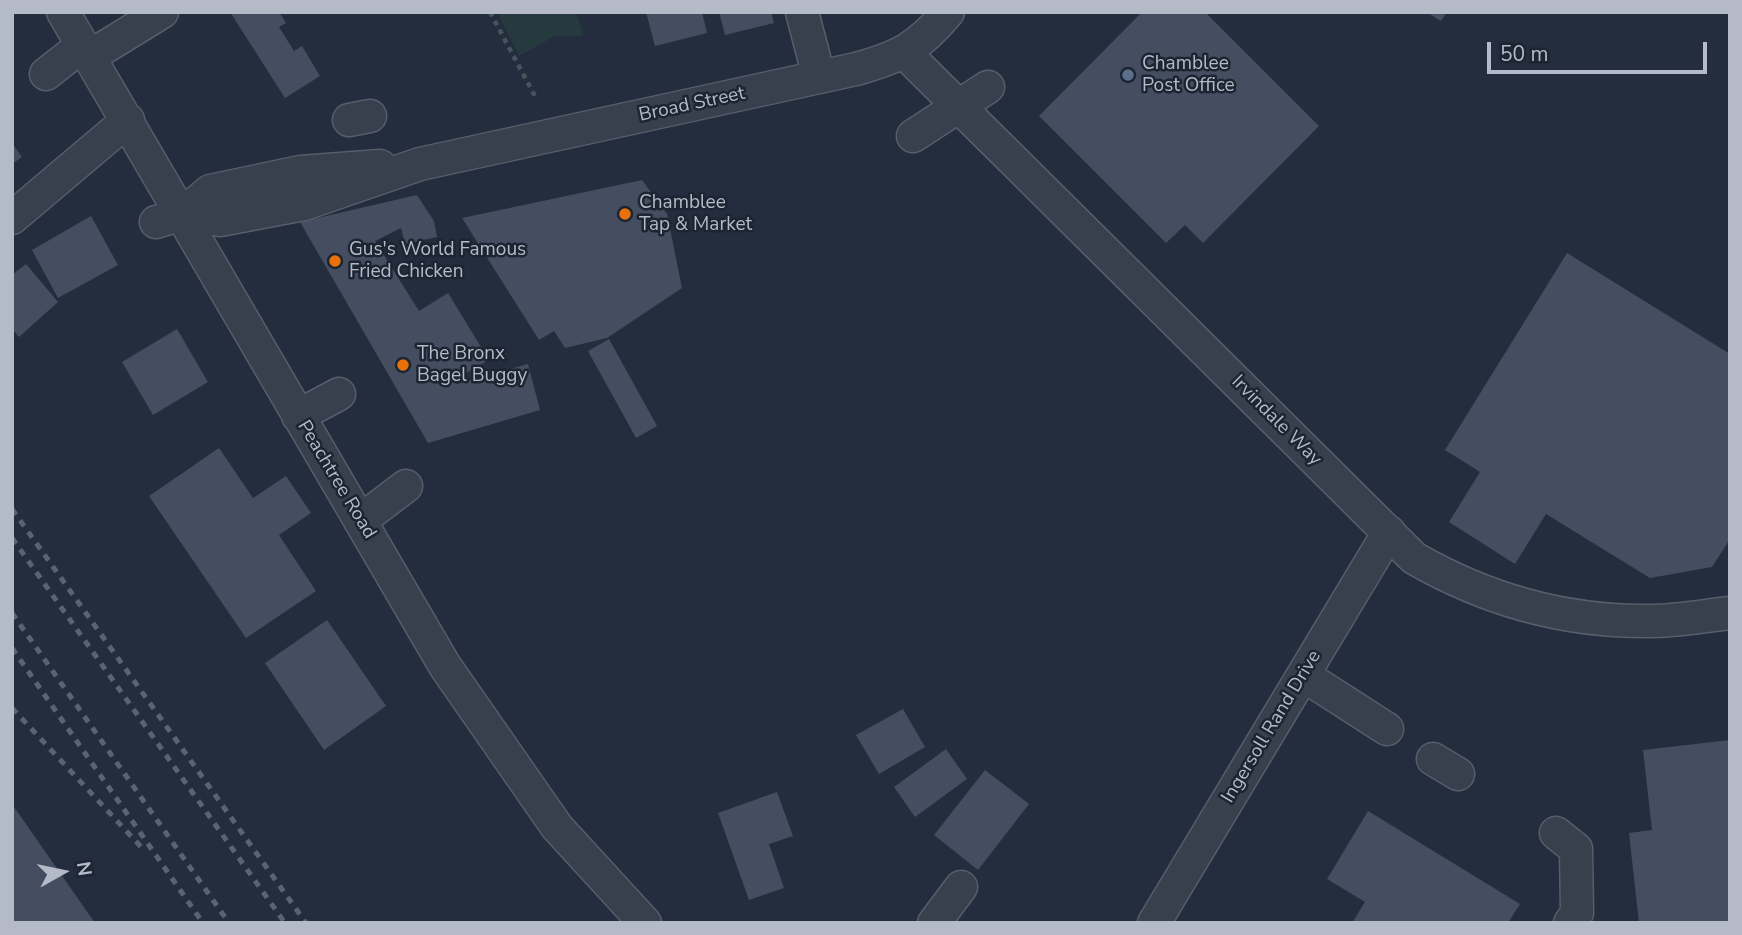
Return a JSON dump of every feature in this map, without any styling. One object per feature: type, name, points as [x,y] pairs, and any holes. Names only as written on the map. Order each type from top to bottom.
[{"type":"street","name":"Peachtree Road","points":[[63,12],[128,120],[170,218],[298,415],[445,666],[515,769],[580,855],[645,923]]},
{"type":"street","points":[[46,74],[162,12]]},
{"type":"street","points":[[802,12],[819,77]]},
{"type":"street","name":"Broad Street","points":[[170,218],[210,191],[300,172],[420,164],[819,77],[905,53],[923,41],[948,12]]},
{"type":"street","name":"Irvindale Way","points":[[905,53],[1414,558],[1452,580],[1535,610],[1644,621],[1730,613]]},
{"type":"street","points":[[913,136],[957,104],[988,87]]},
{"type":"street","points":[[12,218],[128,120]]},
{"type":"street","points":[[298,415],[339,394]]},
{"type":"street","points":[[360,521],[405,486]]},
{"type":"street","name":"Ingersoll Rand Drive","points":[[1154,923],[1389,532]]},
{"type":"street","points":[[1303,675],[1387,729]]},
{"type":"street","points":[[1556,833],[1576,849],[1577,913],[1570,923]]},
{"type":"street","points":[[934,923],[961,887]]},
{"type":"path","points":[[490,12],[537,100]]},
{"type":"green space","points":[[497,12],[576,12],[584,36],[555,36],[519,56]]},
{"type":"building","points":[[230,12],[279,12],[286,23],[279,27],[294,51],[302,46],[320,76],[285,98]]},
{"type":"building","points":[[646,12],[702,12],[707,33],[655,46]]},
{"type":"building","points":[[719,12],[771,12],[774,23],[725,35]]},
{"type":"building","points":[[1142,12],[1205,12],[1319,126],[1203,243],[1185,225],[1166,243],[1039,116]]},
{"type":"building","points":[[1426,12],[1447,12],[1441,21]]},
{"type":"building","points":[[12,143],[22,157],[12,164]]},
{"type":"building","points":[[642,180],[667,214],[682,288],[607,338],[565,348],[554,331],[539,340],[462,218]]},
{"type":"building","points":[[417,195],[434,221],[437,237],[405,244],[401,228],[375,241],[419,311],[448,293],[489,360],[454,380],[457,384],[528,364],[540,410],[428,443],[300,222]]},
{"type":"building","points":[[91,216],[118,265],[58,298],[32,250]]},
{"type":"building","points":[[1567,253],[1730,354],[1730,539],[1712,567],[1650,578],[1546,514],[1515,564],[1449,522],[1480,472],[1445,450]]},
{"type":"building","points":[[26,264],[58,302],[19,337],[12,329],[12,275]]},
{"type":"building","points":[[177,329],[208,382],[153,415],[122,362]]},
{"type":"building","points":[[609,339],[657,426],[636,438],[588,351]]},
{"type":"building","points":[[219,448],[253,498],[286,476],[311,513],[279,535],[316,591],[246,638],[149,496]]},
{"type":"building","points":[[327,620],[386,706],[324,750],[265,663]]},
{"type":"building","points":[[903,709],[925,747],[879,774],[856,735]]},
{"type":"building","points":[[1730,740],[1730,923],[1639,923],[1629,833],[1652,830],[1643,750]]},
{"type":"building","points":[[946,749],[967,779],[915,817],[894,787]]},
{"type":"building","points":[[985,770],[1029,804],[978,870],[934,835]]},
{"type":"building","points":[[777,792],[793,836],[769,844],[784,888],[749,900],[718,813]]},
{"type":"building","points":[[12,804],[95,923],[12,923]]},
{"type":"building","points":[[1368,811],[1520,904],[1508,923],[1352,923],[1365,902],[1327,879]]},
{"type":"railway","points":[[12,509],[306,923]]},
{"type":"railway","points":[[12,538],[285,923]]},
{"type":"railway","points":[[12,613],[229,923]]},
{"type":"railway","points":[[12,648],[203,923]]},
{"type":"railway","points":[[12,708],[144,850]]},
{"type":"place","name":"Chamblee Post Office","points":[[1128,75]]},
{"type":"place","name":"Chamblee Tap & Market","points":[[625,214]]},
{"type":"place","name":"Gus's World Famous Fried Chicken","points":[[335,261]]},
{"type":"place","name":"The Bronx Bagel Buggy","points":[[403,365]]}]
